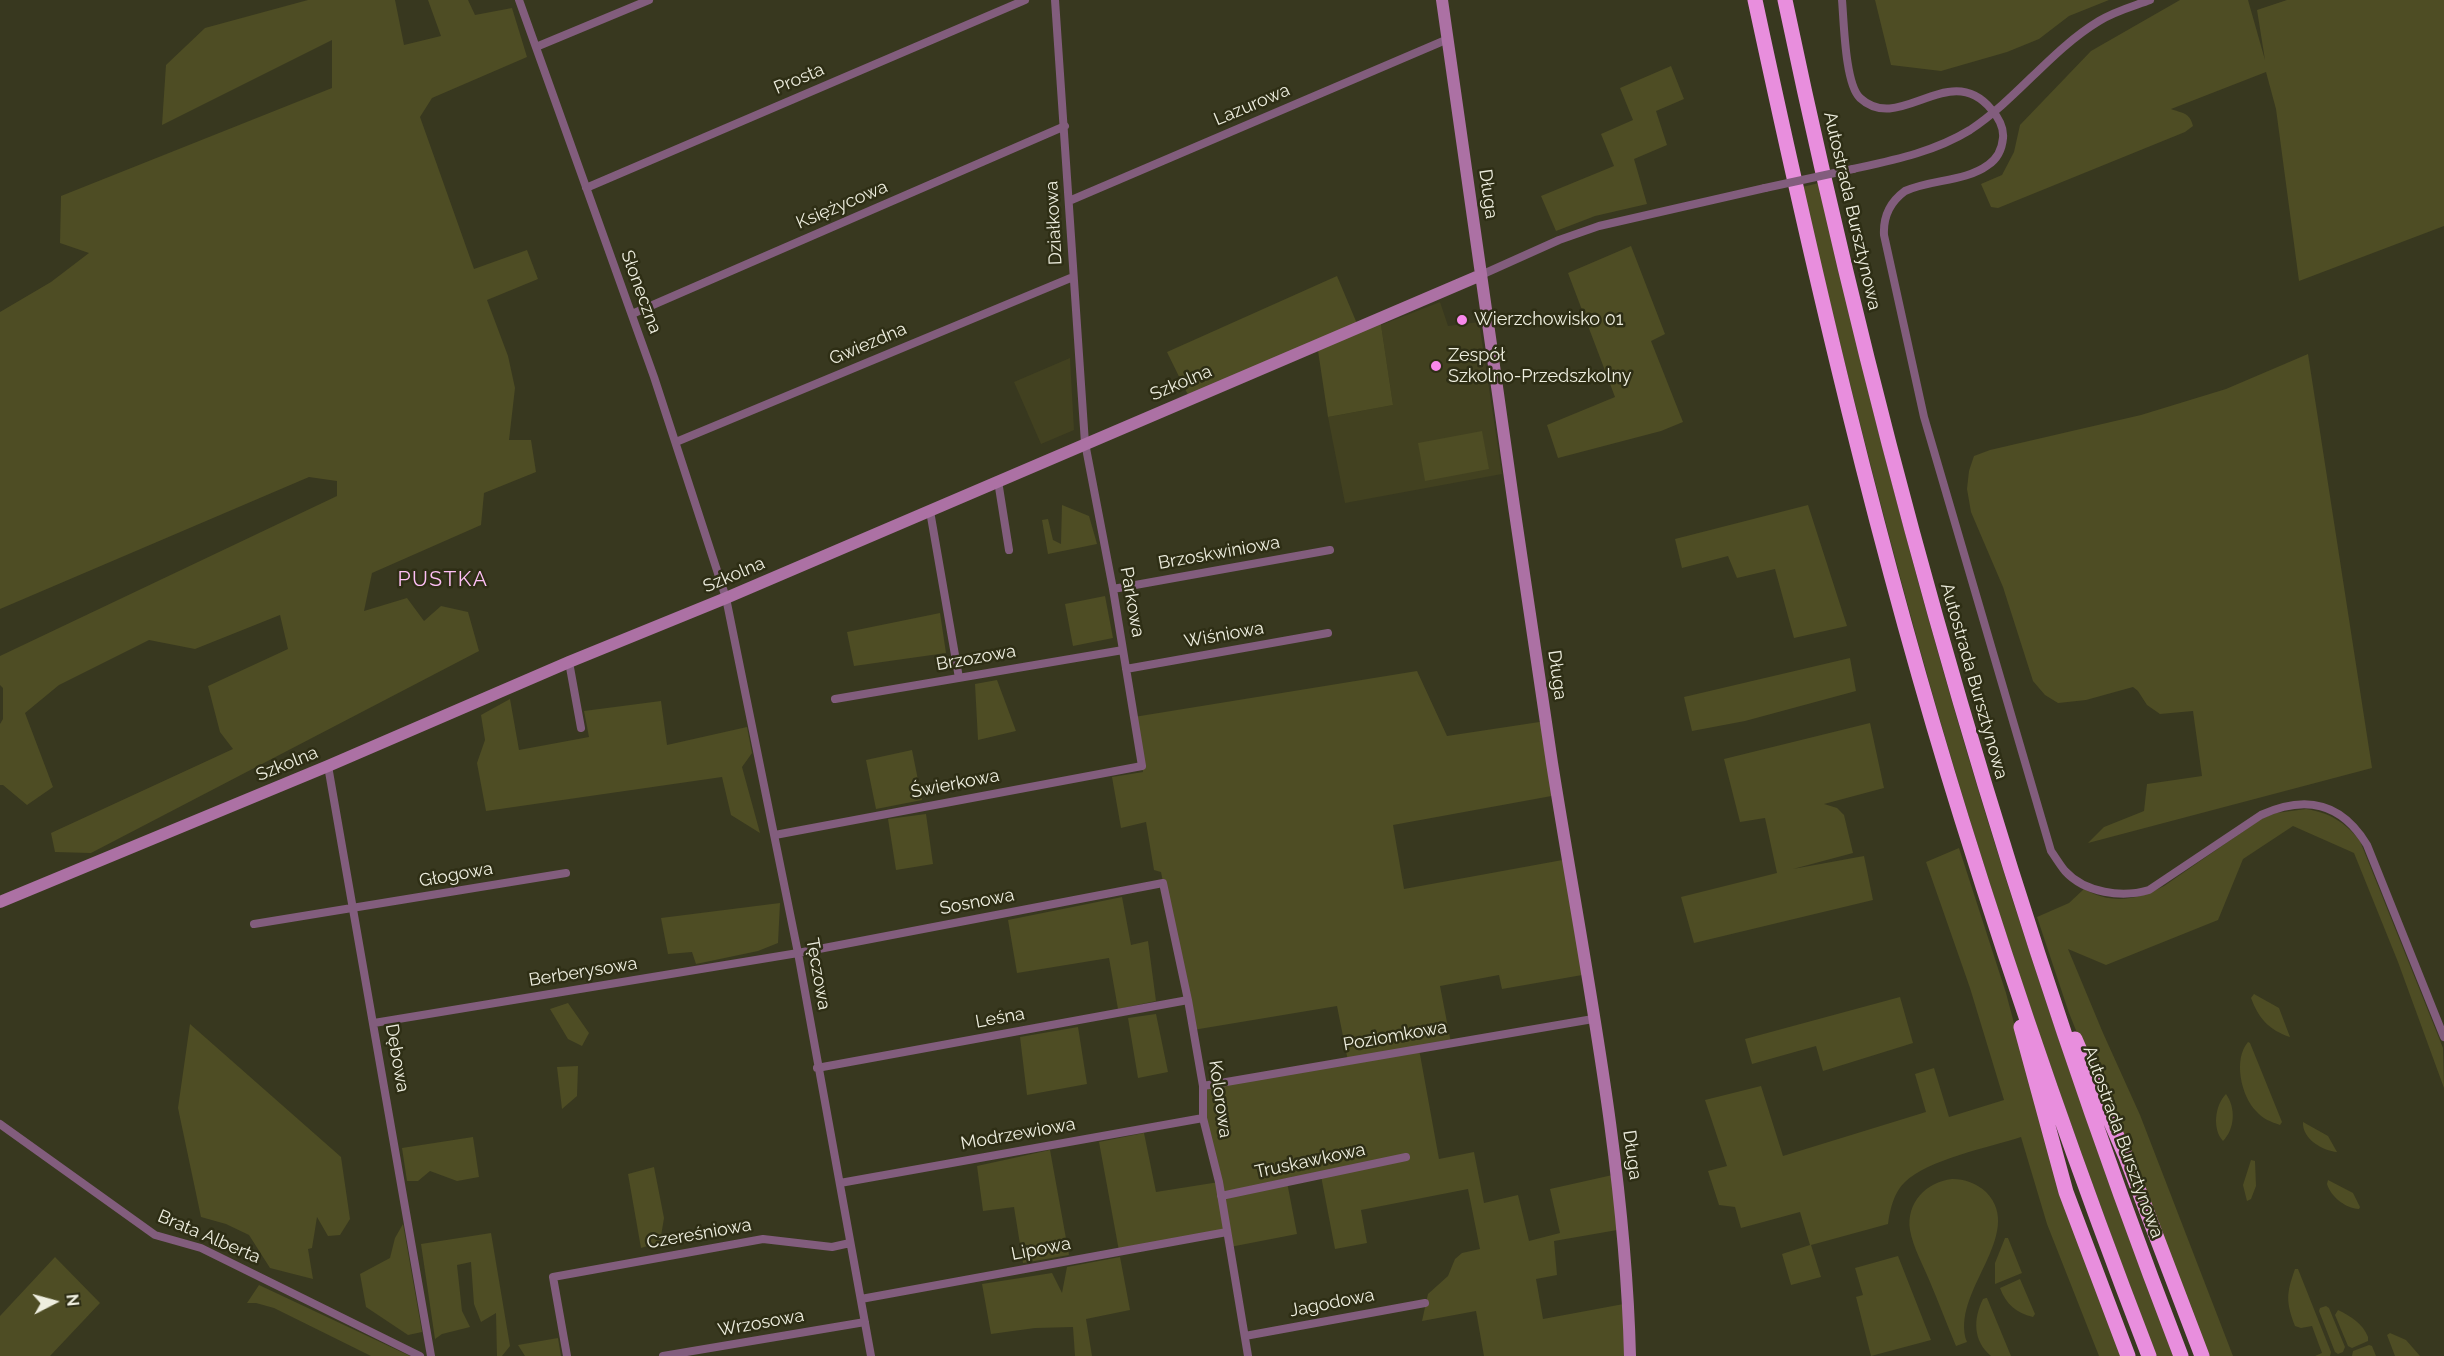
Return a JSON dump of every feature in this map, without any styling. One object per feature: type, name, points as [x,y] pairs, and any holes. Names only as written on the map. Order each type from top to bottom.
[{"type":"highway","points":[[1755,0],[1812,259],[1868,488],[1958,808],[2060,1118],[2149,1356]]},
{"type":"highway","name":"Autostrada Bursztynowa","points":[[1785,0],[1831,209],[1894,470],[1957,694],[2019,897],[2085,1098],[2181,1356]]},
{"type":"highway","points":[[2019,897],[2077,1043],[2126,1157],[2202,1356]]},
{"type":"highway","points":[[1988,899],[2048,1134],[2063,1183],[2128,1356]]},
{"type":"street","name":"Słoneczna","points":[[519,0],[632,314],[726,598]]},
{"type":"street","points":[[536,47],[648,0]]},
{"type":"street","name":"Prosta","points":[[586,188],[1025,0]]},
{"type":"street","name":"Działkowa","points":[[1055,0],[1085,443]]},
{"type":"street","name":"Długa","points":[[1442,0],[1546,721],[1623,1228],[1630,1356]]},
{"type":"street","points":[[1842,0],[1850,77],[1860,99],[1878,108],[1889,109],[1908,105],[1941,92],[1960,92],[1981,99],[1994,112],[2001,126],[2003,136],[1997,157],[1990,164],[1972,174],[1905,191],[1896,198],[1887,212],[1884,235],[1924,417],[2051,851],[2065,871],[2077,881],[2097,890],[2132,895],[2149,890],[2261,815],[2279,807],[2314,805],[2328,809],[2349,820],[2367,845],[2444,1037]]},
{"type":"street","points":[[1481,275],[1559,240],[1599,226],[1853,169],[1930,149],[1955,138],[1994,112],[2057,54],[2100,20],[2150,0]]},
{"type":"street","name":"Lazurowa","points":[[1069,201],[1448,39]]},
{"type":"street","name":"Księżycowa","points":[[632,314],[1065,126]]},
{"type":"street","name":"Szkolna","points":[[0,902],[726,598],[1481,275]]},
{"type":"street","name":"Gwiezdna","points":[[675,442],[1073,277]]},
{"type":"street","name":"Parkowa","points":[[1085,443],[1113,589],[1142,766]]},
{"type":"street","points":[[998,481],[1009,550]]},
{"type":"street","points":[[930,511],[959,678]]},
{"type":"street","name":"Brzoskwiniowa","points":[[1113,589],[1330,550]]},
{"type":"street","name":"Tęczowa","points":[[726,598],[798,952],[817,1068],[871,1356]]},
{"type":"street","name":"Wiśniowa","points":[[1126,669],[1328,633]]},
{"type":"street","name":"Brzozowa","points":[[836,699],[1123,650]]},
{"type":"street","points":[[569,662],[581,728]]},
{"type":"street","name":"Dębowa","points":[[328,766],[432,1356]]},
{"type":"street","name":"Świerkowa","points":[[775,835],[1142,766]]},
{"type":"street","name":"Głogowa","points":[[254,924],[566,873]]},
{"type":"street","name":"Sosnowa","points":[[798,952],[1163,883]]},
{"type":"street","name":"Kolorowa","points":[[1163,883],[1188,1000],[1203,1086],[1203,1118],[1221,1196],[1248,1356]]},
{"type":"street","name":"Berberysowa","points":[[374,1023],[798,952]]},
{"type":"street","name":"Leśna","points":[[817,1068],[1188,1000]]},
{"type":"street","name":"Poziomkowa","points":[[1203,1086],[1593,1019]]},
{"type":"street","name":"Modrzewiowa","points":[[840,1184],[1203,1118]]},
{"type":"street","name":"Brata Alberta","points":[[0,1124],[155,1235],[201,1248],[420,1356]]},
{"type":"street","name":"Truskawkowa","points":[[1221,1196],[1406,1157]]},
{"type":"street","name":"Lipowa","points":[[861,1299],[1227,1232]]},
{"type":"street","name":"Czereśniowa","points":[[567,1356],[553,1277],[763,1239],[832,1247],[850,1243]]},
{"type":"street","name":"Jagodowa","points":[[1245,1336],[1425,1303]]},
{"type":"street","name":"Wrzosowa","points":[[663,1356],[865,1322]]},
{"type":"shaded area","points":[[308,0],[395,0],[404,45],[441,36],[428,0],[468,0],[475,15],[512,8],[527,57],[432,98],[420,117],[474,269],[527,250],[538,279],[487,300],[508,356],[515,388],[509,440],[531,440],[536,472],[484,493],[481,525],[372,573],[364,611],[407,598],[424,621],[441,606],[468,612],[479,651],[91,853],[55,852],[51,833],[233,749],[220,732],[208,686],[288,649],[280,615],[195,649],[149,640],[59,685],[25,713],[53,787],[27,805],[0,785],[0,724],[3,719],[3,688],[0,685],[0,656],[337,496],[337,481],[309,477],[0,609],[0,312],[51,282],[89,253],[60,243],[61,196],[332,88],[332,40],[162,125],[166,65],[205,28]]},
{"type":"shaded area","points":[[1875,0],[2109,0],[2069,16],[2039,39],[2007,52],[1941,71],[1891,65]]},
{"type":"shaded area","points":[[2180,0],[2248,0],[2265,60],[2257,10],[2287,0],[2444,0],[2444,226],[2299,281],[2276,109],[2266,72],[2171,109],[2185,114],[2192,121],[2193,126],[2185,132],[1998,208],[1991,207],[1981,184],[2002,175],[2014,152],[2020,125],[2091,51]]},
{"type":"shaded area","points":[[1671,66],[1684,99],[1656,111],[1667,145],[1634,159],[1647,204],[1595,216],[1556,231],[1541,196],[1614,166],[1601,134],[1633,120],[1620,88]]},
{"type":"shaded area","points":[[1819,183],[1864,375],[1914,566],[1968,756],[2062,1048],[2174,1356],[2156,1356],[2041,1038],[1953,764],[1884,518],[1802,187]]},
{"type":"shaded area","points":[[1631,246],[1665,334],[1651,341],[1683,422],[1661,431],[1558,458],[1547,425],[1615,397],[1568,273]]},
{"type":"shaded area","points":[[1337,276],[1358,326],[1380,318],[1393,405],[1328,417],[1317,344],[1190,399],[1167,352]]},
{"type":"shaded area","name":"Zespół Szkolno-Przedszkolny","points":[[1440,302],[1448,326],[1479,322],[1502,474],[1345,503],[1328,417],[1393,405],[1381,325]]},
{"type":"shaded area","points":[[2308,354],[2372,768],[2088,843],[2104,827],[2144,811],[2147,784],[2202,776],[2193,711],[2160,714],[2147,705],[2133,687],[2086,700],[2058,703],[2045,695],[2033,681],[2003,587],[1971,512],[1967,489],[1974,456],[1990,450],[2141,415],[2226,389]]},
{"type":"shaded area","points":[[1070,358],[1074,430],[1041,444],[1014,382]]},
{"type":"shaded area","points":[[1482,431],[1489,469],[1425,481],[1418,443]]},
{"type":"shaded area","points":[[1062,505],[1089,516],[1097,544],[1048,554],[1042,520],[1048,519],[1053,540],[1061,544]]},
{"type":"shaded area","points":[[1808,505],[1847,626],[1794,638],[1775,569],[1737,578],[1728,556],[1682,568],[1675,539]]},
{"type":"shaded area","points":[[1105,596],[1113,638],[1073,646],[1065,604]]},
{"type":"shaded area","points":[[940,613],[946,653],[854,666],[847,632]]},
{"type":"shaded area","points":[[1850,658],[1856,691],[1745,721],[1692,731],[1684,697]]},
{"type":"shaded area","points":[[1417,671],[1447,736],[1546,721],[1557,795],[1393,825],[1404,889],[1568,859],[1588,974],[1502,989],[1499,975],[1440,986],[1451,1043],[1419,1049],[1439,1159],[1474,1152],[1484,1203],[1518,1195],[1529,1241],[1560,1233],[1550,1189],[1617,1174],[1623,1229],[1554,1241],[1557,1275],[1536,1279],[1543,1319],[1629,1303],[1630,1356],[1484,1356],[1476,1311],[1422,1321],[1428,1294],[1448,1276],[1455,1259],[1462,1253],[1480,1249],[1468,1189],[1361,1210],[1367,1243],[1335,1249],[1321,1176],[1287,1182],[1297,1234],[1230,1247],[1227,1232],[1119,1251],[1099,1142],[1144,1133],[1156,1192],[1219,1182],[1203,1118],[1203,1086],[1348,1061],[1337,1006],[1193,1030],[1161,872],[1154,870],[1146,822],[1121,828],[1112,777],[1143,772],[1134,717]]},
{"type":"shaded area","points":[[997,680],[1016,731],[978,740],[975,684]]},
{"type":"shaded area","points":[[510,699],[519,750],[589,737],[584,711],[661,701],[667,745],[747,727],[752,753],[742,767],[760,833],[731,815],[722,777],[486,811],[477,763],[485,740],[481,715]]},
{"type":"shaded area","points":[[1870,723],[1884,788],[1824,804],[1837,808],[1844,815],[1853,853],[1793,869],[1864,856],[1873,900],[1694,943],[1681,897],[1777,873],[1765,818],[1740,822],[1724,759]]},
{"type":"shaded area","points":[[912,750],[922,800],[876,809],[866,760]]},
{"type":"shaded area","points":[[2306,809],[2336,819],[2360,841],[2443,1048],[2444,1088],[2398,962],[2354,853],[2293,826],[2243,859],[2218,920],[2106,965],[2068,949],[2140,1115],[2233,1356],[2207,1356],[2069,1013],[2037,917],[2069,903],[2084,889],[2114,899],[2144,895],[2154,891],[2261,819],[2276,813]]},
{"type":"shaded area","points":[[926,814],[933,864],[896,870],[888,819]]},
{"type":"shaded area","points":[[1959,848],[2006,993],[2033,1095],[2123,1356],[2099,1356],[2047,1224],[2021,1137],[1943,1161],[1915,1174],[1905,1182],[1895,1196],[1888,1224],[1811,1245],[1821,1277],[1791,1285],[1782,1254],[1810,1245],[1800,1212],[1741,1228],[1735,1207],[1719,1205],[1708,1171],[1727,1166],[1705,1100],[1761,1086],[1783,1156],[1926,1112],[1915,1074],[1934,1068],[1949,1117],[2004,1100],[1970,988],[1926,862]]},
{"type":"shaded area","points":[[1122,897],[1131,945],[1148,941],[1156,1001],[1118,1009],[1109,958],[1017,973],[1008,920]]},
{"type":"shaded area","points":[[780,903],[778,943],[758,951],[696,964],[692,952],[668,954],[661,918]]},
{"type":"shaded area","points":[[2254,994],[2279,1008],[2290,1037],[2276,1031],[2261,1018],[2251,998]]},
{"type":"shaded area","points":[[1900,997],[1913,1043],[1823,1071],[1816,1046],[1752,1064],[1745,1039]]},
{"type":"shaded area","points":[[568,1003],[589,1033],[582,1046],[568,1039],[550,1009]]},
{"type":"shaded area","points":[[1156,1014],[1168,1072],[1138,1078],[1128,1018]]},
{"type":"shaded area","points":[[190,1024],[341,1157],[350,1219],[340,1235],[328,1236],[317,1217],[312,1248],[308,1249],[313,1279],[270,1268],[249,1235],[226,1224],[201,1217],[178,1108]]},
{"type":"shaded area","points":[[1078,1027],[1087,1084],[1027,1095],[1020,1037]]},
{"type":"shaded area","points":[[2248,1042],[2282,1122],[2280,1125],[2261,1116],[2246,1096],[2240,1067],[2243,1049]]},
{"type":"shaded area","points":[[578,1066],[577,1096],[562,1109],[557,1067]]},
{"type":"shaded area","points":[[2226,1094],[2233,1118],[2230,1131],[2223,1141],[2217,1130],[2216,1117],[2219,1104]]},
{"type":"shaded area","points":[[2303,1122],[2328,1136],[2337,1152],[2314,1143],[2306,1134]]},
{"type":"shaded area","points":[[473,1137],[479,1177],[457,1181],[430,1171],[418,1181],[407,1181],[402,1148]]},
{"type":"shaded area","points":[[1050,1150],[1069,1255],[1023,1263],[1014,1207],[983,1211],[977,1166]]},
{"type":"shaded area","points":[[2251,1160],[2255,1161],[2256,1186],[2251,1199],[2247,1201],[2243,1185]]},
{"type":"shaded area","points":[[654,1167],[664,1218],[660,1242],[641,1248],[628,1174]]},
{"type":"shaded area","points":[[1952,1179],[1970,1182],[1986,1192],[1996,1208],[1998,1226],[1993,1245],[1968,1304],[1964,1323],[1967,1342],[1956,1346],[1910,1230],[1911,1211],[1920,1196],[1934,1184]]},
{"type":"shaded area","points":[[2328,1180],[2353,1193],[2359,1209],[2344,1204],[2335,1197],[2329,1189]]},
{"type":"shaded area","points":[[403,1224],[422,1332],[408,1335],[366,1307],[360,1274],[390,1258],[395,1238]]},
{"type":"shaded area","points":[[491,1233],[510,1346],[502,1356],[497,1356],[496,1313],[481,1322],[474,1304],[471,1262],[457,1265],[462,1311],[470,1327],[442,1334],[435,1339],[421,1244]]},
{"type":"shaded area","points":[[2005,1238],[2008,1238],[2022,1273],[1995,1284],[1995,1263]]},
{"type":"shaded area","points":[[1898,1256],[1931,1340],[1871,1356],[1856,1297],[1863,1295],[1855,1268]]},
{"type":"shaded area","points":[[55,1257],[100,1303],[50,1356],[0,1356],[0,1316]]},
{"type":"shaded area","points":[[1120,1257],[1130,1310],[1086,1319],[1092,1356],[1075,1356],[1073,1327],[1035,1328],[991,1334],[982,1284],[1052,1273],[1062,1293],[1067,1267]]},
{"type":"shaded area","points":[[2295,1269],[2298,1269],[2331,1352],[2330,1356],[2315,1356],[2322,1353],[2312,1326],[2301,1328],[2295,1326],[2288,1298]]},
{"type":"shaded area","points":[[2020,1279],[2035,1314],[2033,1317],[2012,1307],[2000,1288]]},
{"type":"shaded area","points":[[259,1285],[410,1356],[371,1356],[274,1308],[247,1303]]},
{"type":"shaded area","points":[[1987,1298],[2011,1356],[1991,1356],[1978,1337],[1976,1322],[1983,1299]]},
{"type":"shaded area","points":[[2326,1306],[2329,1308],[2345,1347],[2343,1352],[2338,1354],[2335,1352],[2319,1311],[2320,1308]]},
{"type":"shaded area","points":[[2338,1310],[2360,1324],[2366,1332],[2368,1341],[2352,1348],[2348,1346],[2335,1315]]},
{"type":"shaded area","points":[[2390,1333],[2406,1340],[2420,1356],[2395,1356],[2387,1335]]},
{"type":"shaded area","points":[[558,1338],[561,1356],[525,1356],[518,1345]]},
{"type":"shaded area","points":[[2372,1346],[2376,1356],[2352,1356],[2353,1351]]},
{"type":"place","name":"Wierzchowisko 01","points":[[1462,320]]},
{"type":"place","name":"Zespół Szkolno-Przedszkolny","points":[[1436,366]]},
{"type":"district","name":"PUSTKA","points":[[443,580]]}]
